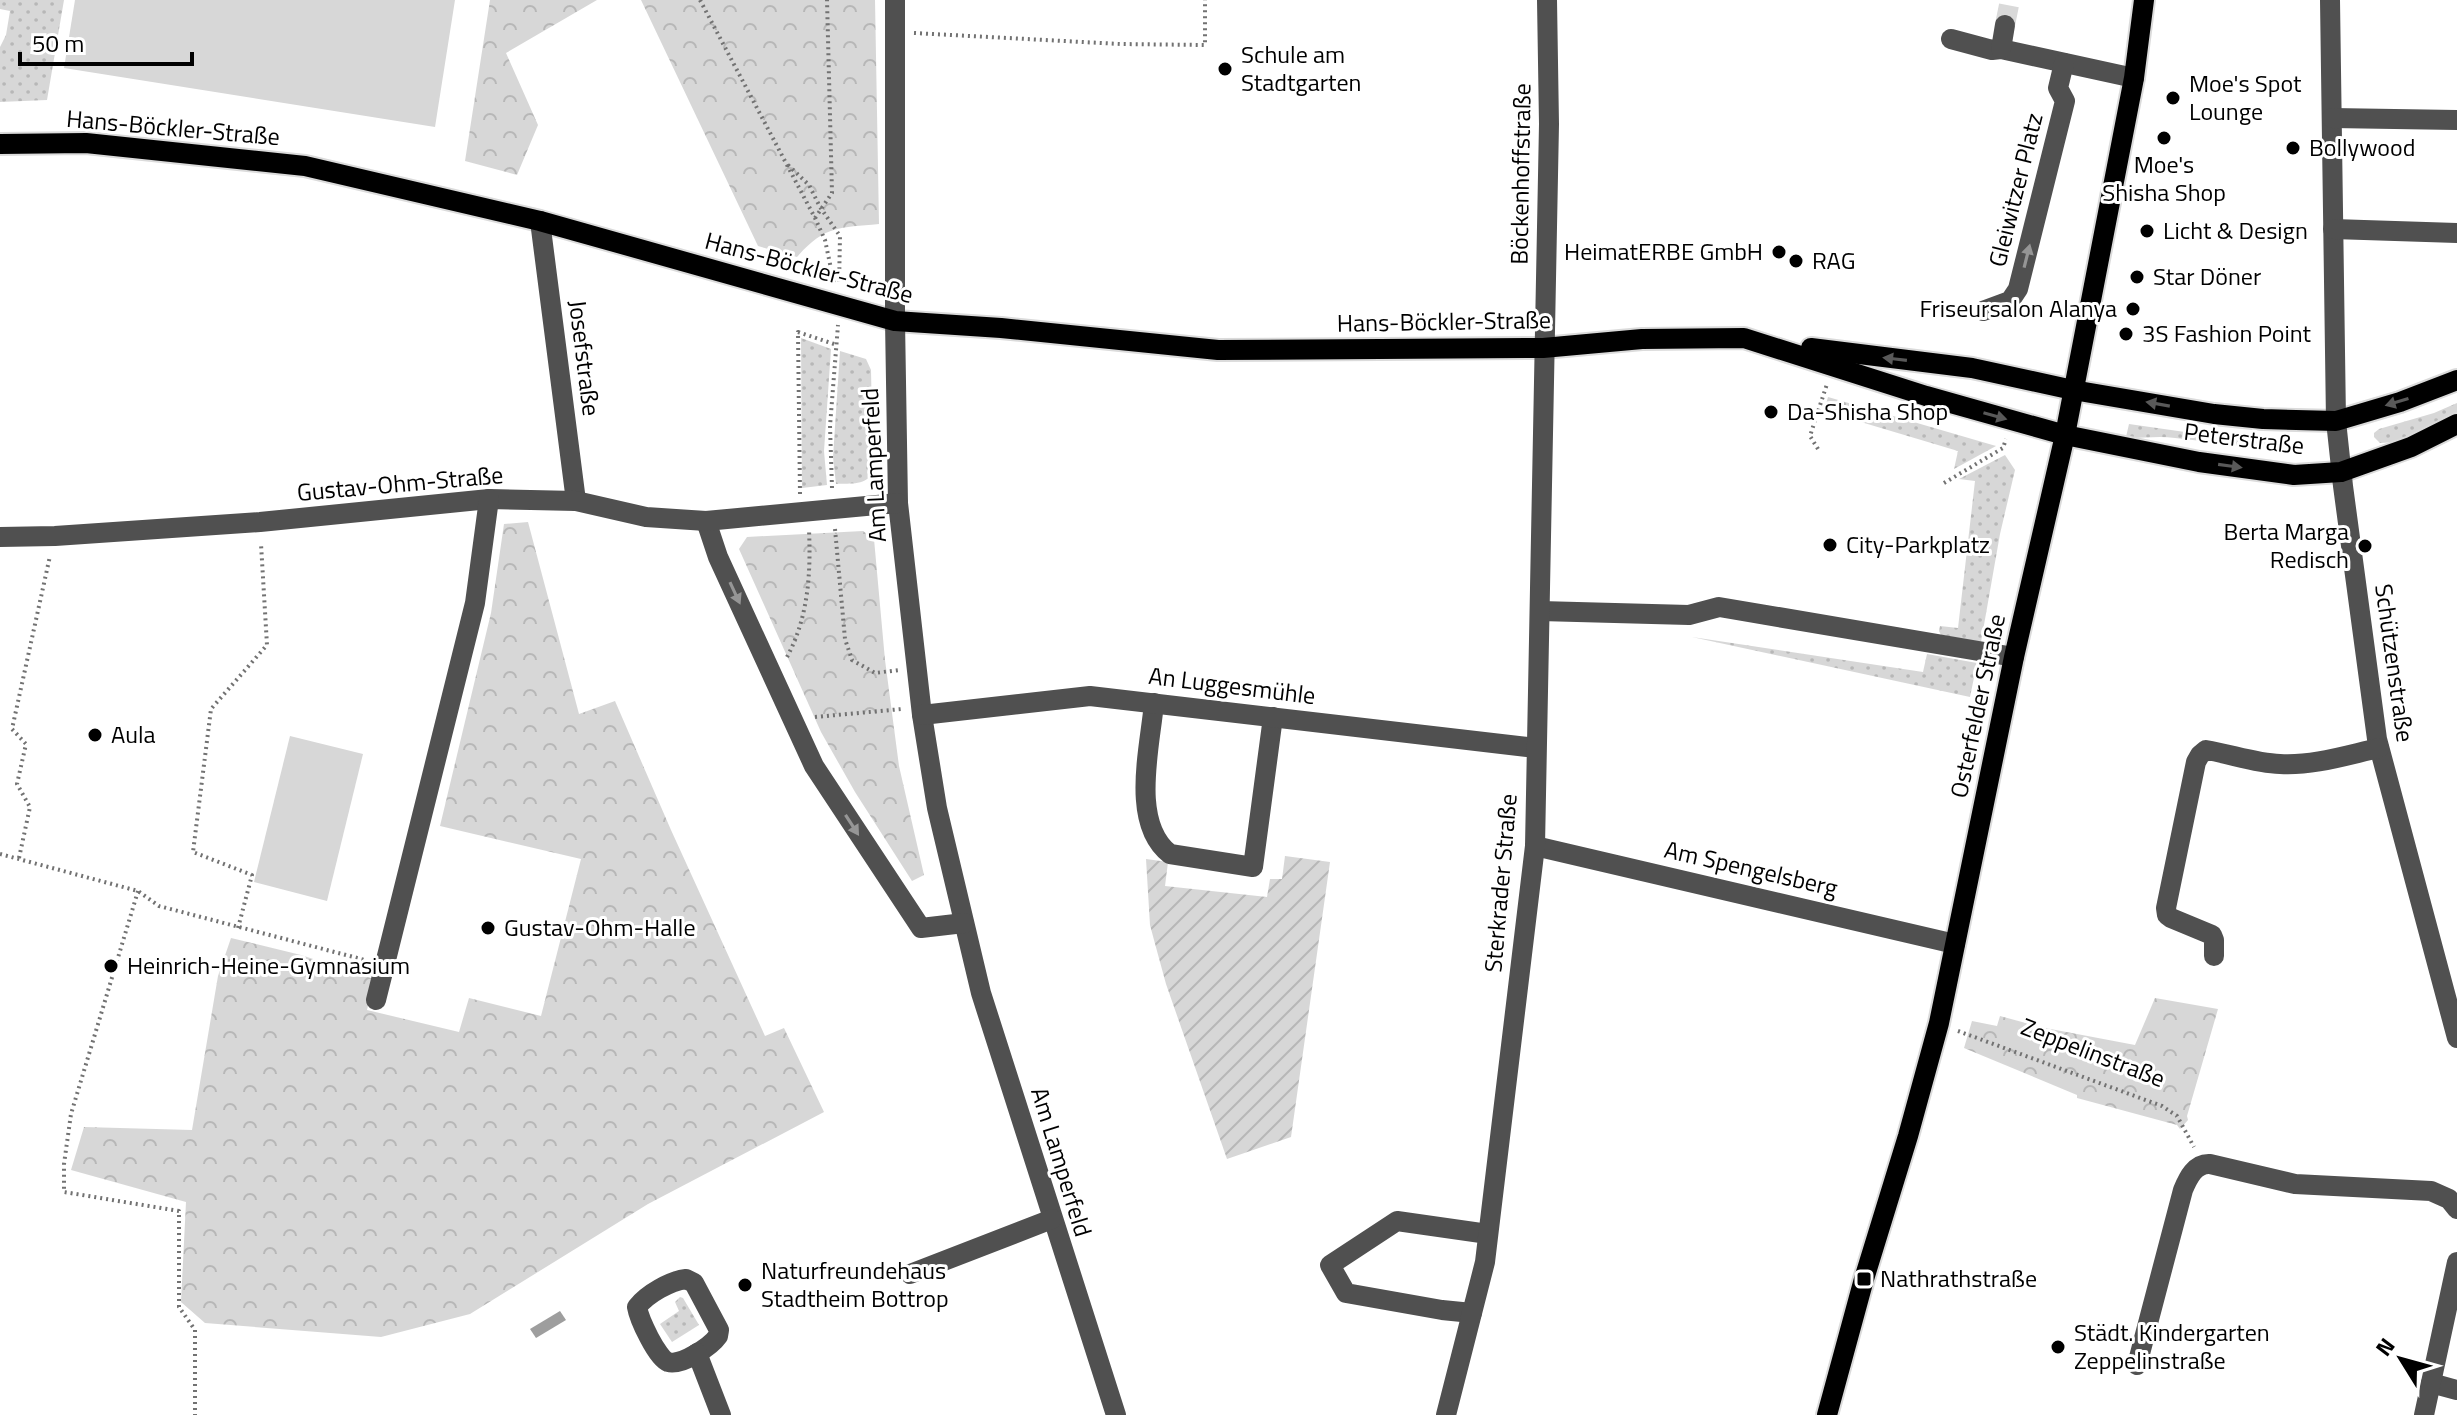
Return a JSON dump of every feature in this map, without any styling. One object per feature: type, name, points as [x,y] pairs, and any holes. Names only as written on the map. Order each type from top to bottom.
[{"type":"main road","name":"Osterfelder Straße","points":[[1827,1415],[1939,1023],[2014,657],[2065,435],[2134,78],[2144,0]]},
{"type":"main road","name":"Hans-Böckler-Straße","points":[[0,144],[86,143],[305,166],[540,221],[895,321],[1001,328],[1218,350],[1543,348],[1642,339],[1744,338],[1972,368],[2073,390]]},
{"type":"main road","name":"Hans-Böckler-Straße","points":[[1759,341],[1926,396],[2065,435]]},
{"type":"main road","name":"Peterstraße","points":[[2073,390],[2214,414],[2336,421],[2400,402],[2457,380]]},
{"type":"main road","name":"Peterstraße","points":[[2065,435],[2199,462],[2294,475],[2341,472],[2411,447],[2457,424]]},
{"type":"street","name":"Am Lamperfeld","points":[[895,0],[898,503],[921,711],[937,808],[981,993],[1116,1415]]},
{"type":"street","name":"Böckenhoffstraße","points":[[1543,348],[1549,124],[1547,0]]},
{"type":"street","name":"Schützenstraße","points":[[2330,0],[2336,421],[2341,472],[2379,748],[2457,1038]]},
{"type":"street","points":[[2001,49],[2005,25]]},
{"type":"street","points":[[1951,39],[2134,78]]},
{"type":"street","name":"Gleiwitzer Platz","points":[[1983,311],[2010,301],[2018,289],[2065,101],[2058,88],[2064,63]]},
{"type":"street","points":[[2332,118],[2457,120]]},
{"type":"street","name":"Josefstraße","points":[[540,221],[576,501]]},
{"type":"street","points":[[2333,229],[2457,233]]},
{"type":"street","name":"Sterkrader Straße","points":[[1446,1415],[1485,1262],[1535,846],[1543,348]]},
{"type":"street","points":[[376,1000],[475,603],[489,499]]},
{"type":"street","name":"Gustav-Ohm-Straße","points":[[0,537],[260,522],[489,499],[576,501],[646,517],[706,521],[898,503]]},
{"type":"street","points":[[706,521],[718,557],[814,766],[921,928],[964,923]]},
{"type":"street","points":[[1540,611],[1689,615],[1719,607],[2014,657]]},
{"type":"street","name":"An Luggesmühle","points":[[921,711],[1090,696],[1536,748]]},
{"type":"street","points":[[1154,703],[1145,795],[1148,817],[1160,846],[1170,854],[1253,867],[1273,717]]},
{"type":"street","points":[[2214,956],[2212,935],[2171,918],[2166,908],[2200,755],[2206,750],[2255,761],[2291,764],[2379,748]]},
{"type":"street","name":"Am Spengelsberg","points":[[1535,846],[1955,944]]},
{"type":"street","points":[[2137,1365],[2183,1190],[2190,1175],[2200,1165],[2210,1164],[2295,1184],[2425,1191],[2454,1198]]},
{"type":"street","points":[[910,1274],[1052,1219]]},
{"type":"street","points":[[1472,1313],[1346,1293],[1330,1265],[1397,1221],[1488,1234]]},
{"type":"street","points":[[2424,1415],[2457,1262]]},
{"type":"street","points":[[697,1353],[721,1415]]},
{"type":"street","points":[[2431,1383],[2457,1390]]},
{"type":"path","points":[[700,0],[815,218],[825,240],[839,305]]},
{"type":"path","points":[[815,218],[832,193],[827,0]]},
{"type":"path","points":[[895,32],[1120,44],[1205,45],[1205,0]]},
{"type":"path","points":[[788,165],[809,185],[840,236],[839,305]]},
{"type":"path","points":[[774,680],[794,644],[805,612],[810,556],[804,512],[798,332],[837,345]]},
{"type":"path","points":[[1818,449],[1810,436],[1833,365]]},
{"type":"path","points":[[1944,483],[2003,448],[2012,421]]},
{"type":"path","points":[[238,928],[252,875],[193,852],[211,709],[267,645],[260,522]]},
{"type":"path","points":[[19,858],[30,807],[17,784],[26,744],[12,729],[55,536]]},
{"type":"path","points":[[792,719],[921,711]]},
{"type":"path","points":[[0,854],[138,891],[159,906],[384,965]]},
{"type":"path","points":[[138,891],[71,1114],[64,1164],[64,1192],[179,1211],[179,1307],[195,1330],[195,1415]]},
{"type":"path","name":"Zeppelinstraße","points":[[1939,1023],[2162,1106],[2177,1116],[2191,1138],[2200,1165]]},
{"type":"green space","points":[[0,0],[64,0],[47,100],[0,102],[0,47],[6,35],[10,11],[0,9]]},
{"type":"green space","points":[[75,0],[455,0],[435,127],[64,68]]},
{"type":"green space","points":[[490,0],[597,0],[506,53],[538,125],[517,175],[465,161]]},
{"type":"green space","points":[[641,0],[875,0],[879,224],[834,230],[816,239],[797,257],[758,246]]},
{"type":"green space","points":[[801,338],[831,349],[824,451],[827,485],[802,488]]},
{"type":"green space","points":[[840,351],[866,359],[871,370],[873,471],[863,481],[836,484],[833,457]]},
{"type":"green space","points":[[1828,397],[1996,446],[1954,469],[1958,451],[1824,411]]},
{"type":"green space","points":[[2457,403],[2457,414],[2420,433],[2380,443],[2374,437],[2379,429]]},
{"type":"green space","points":[[2129,424],[2248,441],[2299,443],[2302,446],[2269,449],[2169,437],[2131,438],[2126,437]]},
{"type":"green space","points":[[2005,455],[2015,470],[1981,642],[1941,635],[1940,626],[1958,628],[1975,481],[1959,479]]},
{"type":"green space","points":[[528,522],[579,714],[615,701],[765,1036],[784,1028],[824,1112],[648,1204],[470,1314],[381,1337],[205,1323],[181,1302],[186,1202],[71,1170],[84,1127],[192,1130],[218,976],[231,938],[301,955],[374,979],[367,1010],[459,1032],[469,998],[541,1016],[581,859],[440,826],[491,613],[504,524]]},
{"type":"green space","points":[[863,531],[874,539],[899,766],[924,875],[912,881],[821,732],[739,549],[747,537]]},
{"type":"green space","points":[[1692,637],[1923,672],[1927,654],[1977,663],[1970,697]]},
{"type":"green space","points":[[290,736],[363,754],[327,901],[254,882]]},
{"type":"green space","points":[[1285,856],[1330,862],[1291,1137],[1227,1159],[1166,984],[1154,940],[1150,925],[1146,859],[1168,862],[1165,886],[1267,897],[1270,879],[1282,879]]},
{"type":"green space","points":[[2155,998],[2218,1009],[2188,1120],[2180,1129],[2177,1125],[2077,1098],[2077,1095],[1964,1048],[1972,1021],[1997,1026],[2000,1016],[2135,1045]]},
{"type":"green space","points":[[680,1297],[699,1325],[672,1342],[660,1324],[679,1311],[675,1302]]},
{"type":"shaded area","points":[[560,1311],[566,1320],[536,1338],[530,1329]]},
{"type":"tunnel","points":[[2005,25],[2010,0]]},
{"type":"place","name":"Schule am Stadtgarten","points":[[1225,69]]},
{"type":"place","name":"Moe's Spot Lounge","points":[[2173,98]]},
{"type":"place","name":"Moe's Shisha Shop","points":[[2164,138]]},
{"type":"place","name":"Bollywood","points":[[2293,148]]},
{"type":"place","name":"Licht & Design","points":[[2147,231]]},
{"type":"place","name":"HeimatERBE GmbH","points":[[1779,252]]},
{"type":"place","name":"RAG","points":[[1796,261]]},
{"type":"place","name":"Star Döner","points":[[2137,277]]},
{"type":"place","name":"Friseursalon Alanya","points":[[2133,309]]},
{"type":"place","name":"3S Fashion Point","points":[[2126,334]]},
{"type":"place","name":"Da-Shisha Shop","points":[[1771,412]]},
{"type":"place","name":"City-Parkplatz","points":[[1830,545]]},
{"type":"place","name":"Berta Marga Redisch","points":[[2365,546]]},
{"type":"place","name":"Aula","points":[[95,735]]},
{"type":"place","name":"Gustav-Ohm-Halle","points":[[488,928]]},
{"type":"place","name":"Heinrich-Heine-Gymnasium","points":[[111,966]]},
{"type":"place","name":"Nathrathstraße","points":[[1864,1279]]},
{"type":"place","name":"Naturfreundehaus Stadtheim Bottrop","points":[[745,1285]]},
{"type":"place","name":"Städt. Kindergarten Zeppelinstraße","points":[[2058,1347]]}]
